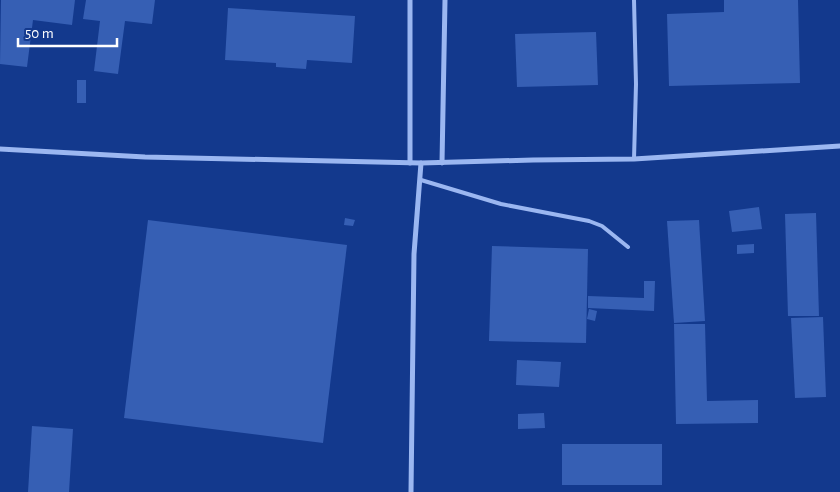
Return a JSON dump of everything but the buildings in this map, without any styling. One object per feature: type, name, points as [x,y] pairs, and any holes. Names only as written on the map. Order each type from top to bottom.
[{"type":"street","points":[[410,0],[410,163]]},
{"type":"street","points":[[442,163],[446,0]]},
{"type":"street","points":[[0,149],[145,157],[442,163],[634,159],[840,146]]},
{"type":"street","points":[[411,492],[414,254],[421,163]]},
{"type":"lane","points":[[634,0],[636,84],[634,159]]},
{"type":"lane","points":[[421,180],[502,204],[589,221],[602,226],[628,247]]}]
